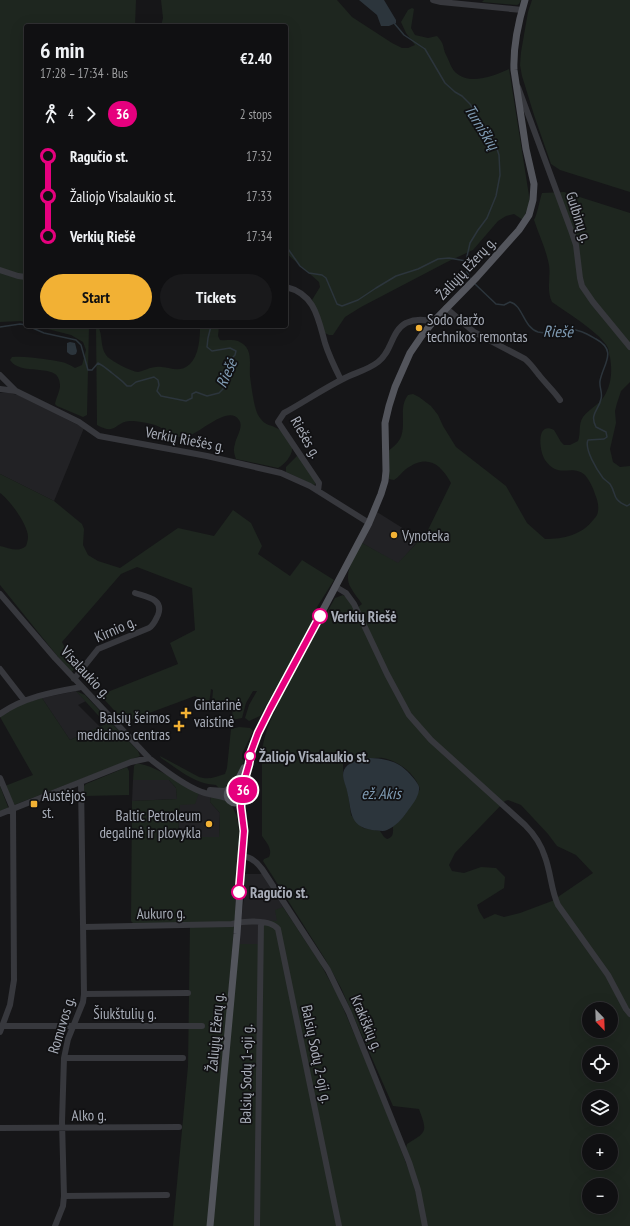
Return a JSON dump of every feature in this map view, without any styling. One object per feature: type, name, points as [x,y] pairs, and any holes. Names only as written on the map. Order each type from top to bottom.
[{"type":"main road","name":"Žaliųjų Ežerų g.","points":[[243,791],[243,785],[258,733],[369,523],[381,494],[386,471],[385,423],[388,406],[410,353],[433,322],[477,277],[522,226],[529,215],[533,200],[534,184],[526,149],[513,57],[525,0]]},
{"type":"main road","name":"Žaliųjų Ežerų g.","points":[[232,787],[250,758]]},
{"type":"main road","points":[[232,787],[239,787],[243,791],[244,797],[241,801],[234,803],[227,798],[227,795],[232,787]]},
{"type":"main road","name":"Žaliųjų Ežerų g.","points":[[241,801],[244,831],[242,840]]},
{"type":"main road","name":"Žaliųjų Ežerų g.","points":[[210,1226],[238,923],[242,856],[242,840],[234,803]]},
{"type":"street","points":[[433,0],[522,10]]},
{"type":"street","name":"Gulbinų g.","points":[[516,86],[520,88],[536,137],[576,245],[582,286],[630,347]]},
{"type":"street","points":[[0,270],[24,277]]},
{"type":"street","points":[[288,288],[302,294],[312,305],[320,324],[330,357],[341,380]]},
{"type":"street","points":[[446,308],[474,332],[531,363],[560,400]]},
{"type":"street","name":"Riešės g.","points":[[318,491],[319,483],[278,422],[284,413],[341,380],[379,362],[387,352],[396,333],[405,324],[420,319],[433,322]]},
{"type":"street","name":"Verkių Riešės g.","points":[[0,375],[16,391],[79,422],[99,436],[207,456],[281,473],[318,491],[369,523]]},
{"type":"street","points":[[0,390],[16,391]]},
{"type":"street","points":[[336,586],[346,593],[354,604],[387,674],[409,715],[431,740],[525,825],[536,838],[545,856],[554,896],[558,905],[608,975],[630,1014]]},
{"type":"street","name":"Kirnio g.","points":[[74,679],[98,649],[154,625],[160,610],[158,604],[155,601],[135,593]]},
{"type":"street","name":"Visalaukio g.","points":[[0,594],[81,687],[149,758],[197,789],[206,793],[227,798]]},
{"type":"street","points":[[0,668],[24,700]]},
{"type":"street","points":[[0,714],[14,704],[24,700],[81,687]]},
{"type":"street","points":[[0,814],[131,762],[149,758]]},
{"type":"street","points":[[0,778],[13,809],[14,980],[10,1005],[1,1028]]},
{"type":"street","name":"Romuvos g.","points":[[55,1226],[63,1206],[64,1196],[62,1128],[64,1058],[67,1043],[83,1002],[84,994],[81,782]]},
{"type":"street","name":"Visalaukio g.","points":[[197,789],[218,791],[232,787]]},
{"type":"street","name":"Krakiškių g.","points":[[242,856],[248,857],[255,861],[262,869],[320,957],[336,985],[357,1031],[409,1162],[418,1190],[425,1226]]},
{"type":"street","name":"Balsių Sodų 2-oji g.","points":[[238,923],[261,922],[273,924],[278,929],[339,1226]]},
{"type":"street","name":"Balsių Sodų 1-oji g.","points":[[257,1226],[261,922]]},
{"type":"street","name":"Aukuro g.","points":[[84,927],[238,923]]},
{"type":"street","points":[[84,994],[188,993]]},
{"type":"street","name":"Šiukštulių g.","points":[[1,1028],[74,1026],[202,1026]]},
{"type":"street","points":[[64,1058],[183,1058]]},
{"type":"street","name":"Alko g.","points":[[0,1128],[179,1127]]},
{"type":"street","points":[[64,1196],[167,1195]]},
{"type":"shaded area","points":[[0,0],[136,0],[135,24],[24,24],[24,322],[0,322]]},
{"type":"shaded area","points":[[161,0],[337,0],[352,17],[392,43],[402,48],[408,48],[415,45],[406,33],[401,22],[408,10],[412,8],[414,9],[411,28],[415,35],[428,38],[437,36],[442,43],[452,68],[461,76],[474,79],[489,77],[509,69],[530,202],[523,220],[514,214],[506,216],[498,221],[473,250],[361,307],[345,317],[333,335],[325,333],[312,300],[320,287],[319,282],[288,255],[288,24],[162,24],[163,18]]},
{"type":"shaded area","points":[[484,0],[521,0],[517,5],[482,2]]},
{"type":"shaded area","points":[[532,0],[630,0],[630,192],[560,170],[551,164],[534,115],[520,65],[528,12]]},
{"type":"shaded area","points":[[564,192],[630,213],[630,382],[621,391],[617,403],[615,411],[616,423],[610,449],[613,462],[620,467],[630,466],[630,1226],[428,1226],[406,1148],[407,1144],[419,1137],[424,1130],[419,1109],[393,1106],[341,988],[325,959],[263,861],[269,857],[270,851],[262,836],[262,751],[267,729],[288,683],[335,598],[343,595],[350,599],[355,610],[362,604],[351,588],[348,577],[350,565],[362,543],[398,563],[427,532],[451,483],[442,470],[432,463],[427,462],[414,464],[394,480],[389,479],[388,451],[398,442],[402,434],[403,411],[405,400],[408,395],[413,394],[431,406],[438,415],[456,447],[506,486],[527,523],[545,539],[572,535],[584,529],[597,515],[597,500],[592,486],[585,475],[575,470],[560,470],[550,466],[543,456],[540,438],[544,430],[548,428],[554,430],[564,445],[570,445],[578,441],[581,420],[604,397],[608,389],[611,362],[608,349],[599,336],[552,302],[549,293],[548,259],[534,220],[542,193]],"holes":[[[348,758],[361,760],[383,758],[389,760],[400,765],[410,773],[418,783],[420,789],[404,816],[393,826],[393,834],[391,837],[387,839],[380,831],[363,828],[351,815],[348,793],[343,776],[343,764]],[[508,800],[521,805],[557,846],[576,855],[593,873],[552,901],[520,913],[504,917],[495,914],[484,919],[477,905],[504,888],[505,877],[496,868],[481,867],[464,873],[452,871],[449,865],[455,853],[505,801]]]},
{"type":"shaded area","points":[[44,328],[89,328],[87,415],[83,417],[55,404],[60,386],[59,378],[54,374],[48,371],[23,368],[10,360],[12,357],[44,359],[68,364],[75,368],[82,365],[86,350],[83,342],[71,335]]},
{"type":"shaded area","points":[[96,328],[99,328],[100,330],[103,348],[106,355],[111,360],[138,372],[154,367],[181,369],[186,367],[193,360],[197,351],[200,328],[219,328],[218,336],[220,340],[238,341],[243,344],[249,352],[250,376],[258,415],[263,422],[277,428],[284,434],[292,447],[292,450],[288,459],[278,468],[236,459],[234,448],[241,426],[239,420],[234,416],[228,415],[214,421],[193,434],[183,437],[175,436],[155,425],[139,422],[125,422],[112,429],[97,425]]},
{"type":"shaded area","points":[[0,393],[18,395],[84,428],[54,501],[0,474]]},
{"type":"shaded area","points":[[297,456],[300,457],[317,483],[314,485],[286,472],[286,467]]},
{"type":"shaded area","points":[[0,474],[54,501],[82,524],[84,529],[83,545],[88,555],[98,561],[120,568],[178,528],[214,536],[233,510],[251,523],[262,546],[258,554],[290,576],[302,560],[334,580],[317,607],[311,627],[260,716],[249,721],[245,718],[249,705],[257,691],[253,691],[246,703],[242,718],[232,720],[233,703],[212,702],[213,690],[211,689],[209,704],[195,696],[125,722],[100,695],[178,664],[170,643],[195,630],[192,588],[137,567],[121,574],[62,642],[74,666],[71,673],[0,585],[0,546],[20,549],[26,546],[28,537],[25,526],[18,513],[9,501],[0,493]]},
{"type":"shaded area","points":[[377,512],[420,539],[398,564],[362,543]]},
{"type":"shaded area","points":[[76,691],[86,701],[78,705],[100,727],[70,740],[42,698]]},
{"type":"shaded area","points":[[76,691],[85,695],[138,751],[140,756],[14,805],[5,786],[33,775],[0,717],[19,705],[42,698],[70,740],[106,724]]},
{"type":"shaded area","points":[[239,727],[250,728],[253,731],[242,754],[242,759],[244,760],[241,771],[234,783],[226,788],[220,789],[216,785],[193,779],[160,756],[199,777],[209,778],[225,774],[231,729]]},
{"type":"shaded area","points":[[136,764],[149,766],[199,793],[195,804],[180,805],[178,837],[219,837],[220,813],[210,802],[211,796],[223,798],[232,806],[237,817],[239,832],[235,916],[208,1226],[173,1226],[188,1066],[190,923],[133,923],[131,921],[132,801],[177,799],[176,788],[169,780],[133,780],[134,766]]},
{"type":"shaded area","points":[[127,767],[129,771],[129,795],[84,796],[84,786],[86,784]]},
{"type":"shaded area","points":[[133,780],[169,780],[176,788],[177,799],[132,801]]},
{"type":"shaded area","points":[[0,786],[8,807],[7,810],[0,812]]},
{"type":"shaded area","points":[[236,790],[241,795],[236,800],[231,795]]},
{"type":"shaded area","points":[[199,793],[211,796],[210,802],[220,813],[219,837],[178,837],[180,804]]},
{"type":"shaded area","points":[[245,874],[263,874],[283,907],[278,921],[259,944],[238,944],[244,898]]},
{"type":"shaded area","points":[[283,907],[320,963],[338,996],[376,1085],[411,1176],[423,1226],[213,1226],[238,944],[259,944],[260,920],[277,921],[275,910]]},
{"type":"water","points":[[359,0],[384,0],[396,20],[396,23],[389,26],[381,26],[377,15]]},
{"type":"water","points":[[67,343],[75,343],[77,351],[75,355],[71,355],[67,352]]},
{"type":"water","name":"ež. Akis","points":[[370,758],[384,759],[396,763],[410,774],[419,787],[416,799],[401,820],[396,825],[385,831],[364,828],[355,821],[352,816],[343,778],[344,770],[349,764]]},
{"type":"waterway","name":"Turniškių","points":[[394,23],[404,35],[425,49],[445,83],[470,104],[494,140],[499,155],[500,175],[496,196],[487,218],[470,243],[466,261]]},
{"type":"waterway","name":"Riešė","points":[[288,249],[300,266],[309,273],[322,275],[326,278],[337,304],[342,306],[358,300],[396,276],[418,269],[438,259],[449,258],[466,261],[467,272],[471,280]]},
{"type":"waterway","name":"Riešė","points":[[475,284],[496,304],[504,305],[510,302],[518,307],[529,326],[538,332],[546,333],[568,329],[576,330],[596,339],[606,348],[608,353],[600,381],[601,397],[600,403],[594,415],[594,423],[596,427],[606,432],[607,437],[604,439],[588,440],[587,444],[589,454],[603,478],[610,484],[616,499],[627,506],[630,504]]},
{"type":"waterway","name":"Riešė","points":[[0,327],[24,325]]},
{"type":"waterway","name":"Riešė","points":[[33,328],[44,333],[76,340],[81,345],[88,370],[92,370],[98,363],[127,386],[131,386],[136,382],[154,377],[158,380],[159,385],[157,391],[161,396],[186,401],[192,398],[192,394],[196,392],[207,396],[219,393],[223,389],[233,357],[235,355],[236,351],[230,348],[212,351],[207,347],[210,328]]},
{"type":"bus line","name":"36","points":[[239,892],[242,840],[244,831],[241,801],[244,797],[243,785],[251,752],[258,733],[270,709],[320,616]]},
{"type":"place","name":"Sodo daržo technikos remontas","points":[[419,328]]},
{"type":"place","name":"Vynoteka","points":[[394,535]]},
{"type":"place","name":"Verkių Riešė","points":[[320,616]]},
{"type":"place","name":"Gintarinė vaistinė","points":[[186,713]]},
{"type":"place","name":"Balsių šeimos medicinos centras","points":[[179,726]]},
{"type":"place","name":"Žaliojo Visalaukio st.","points":[[250,756]]},
{"type":"place","name":"Austėjos st.","points":[[34,804]]},
{"type":"place","name":"Baltic Petroleum degalinė ir plovykla","points":[[209,824]]},
{"type":"place","name":"Ragučio st.","points":[[239,892]]}]
